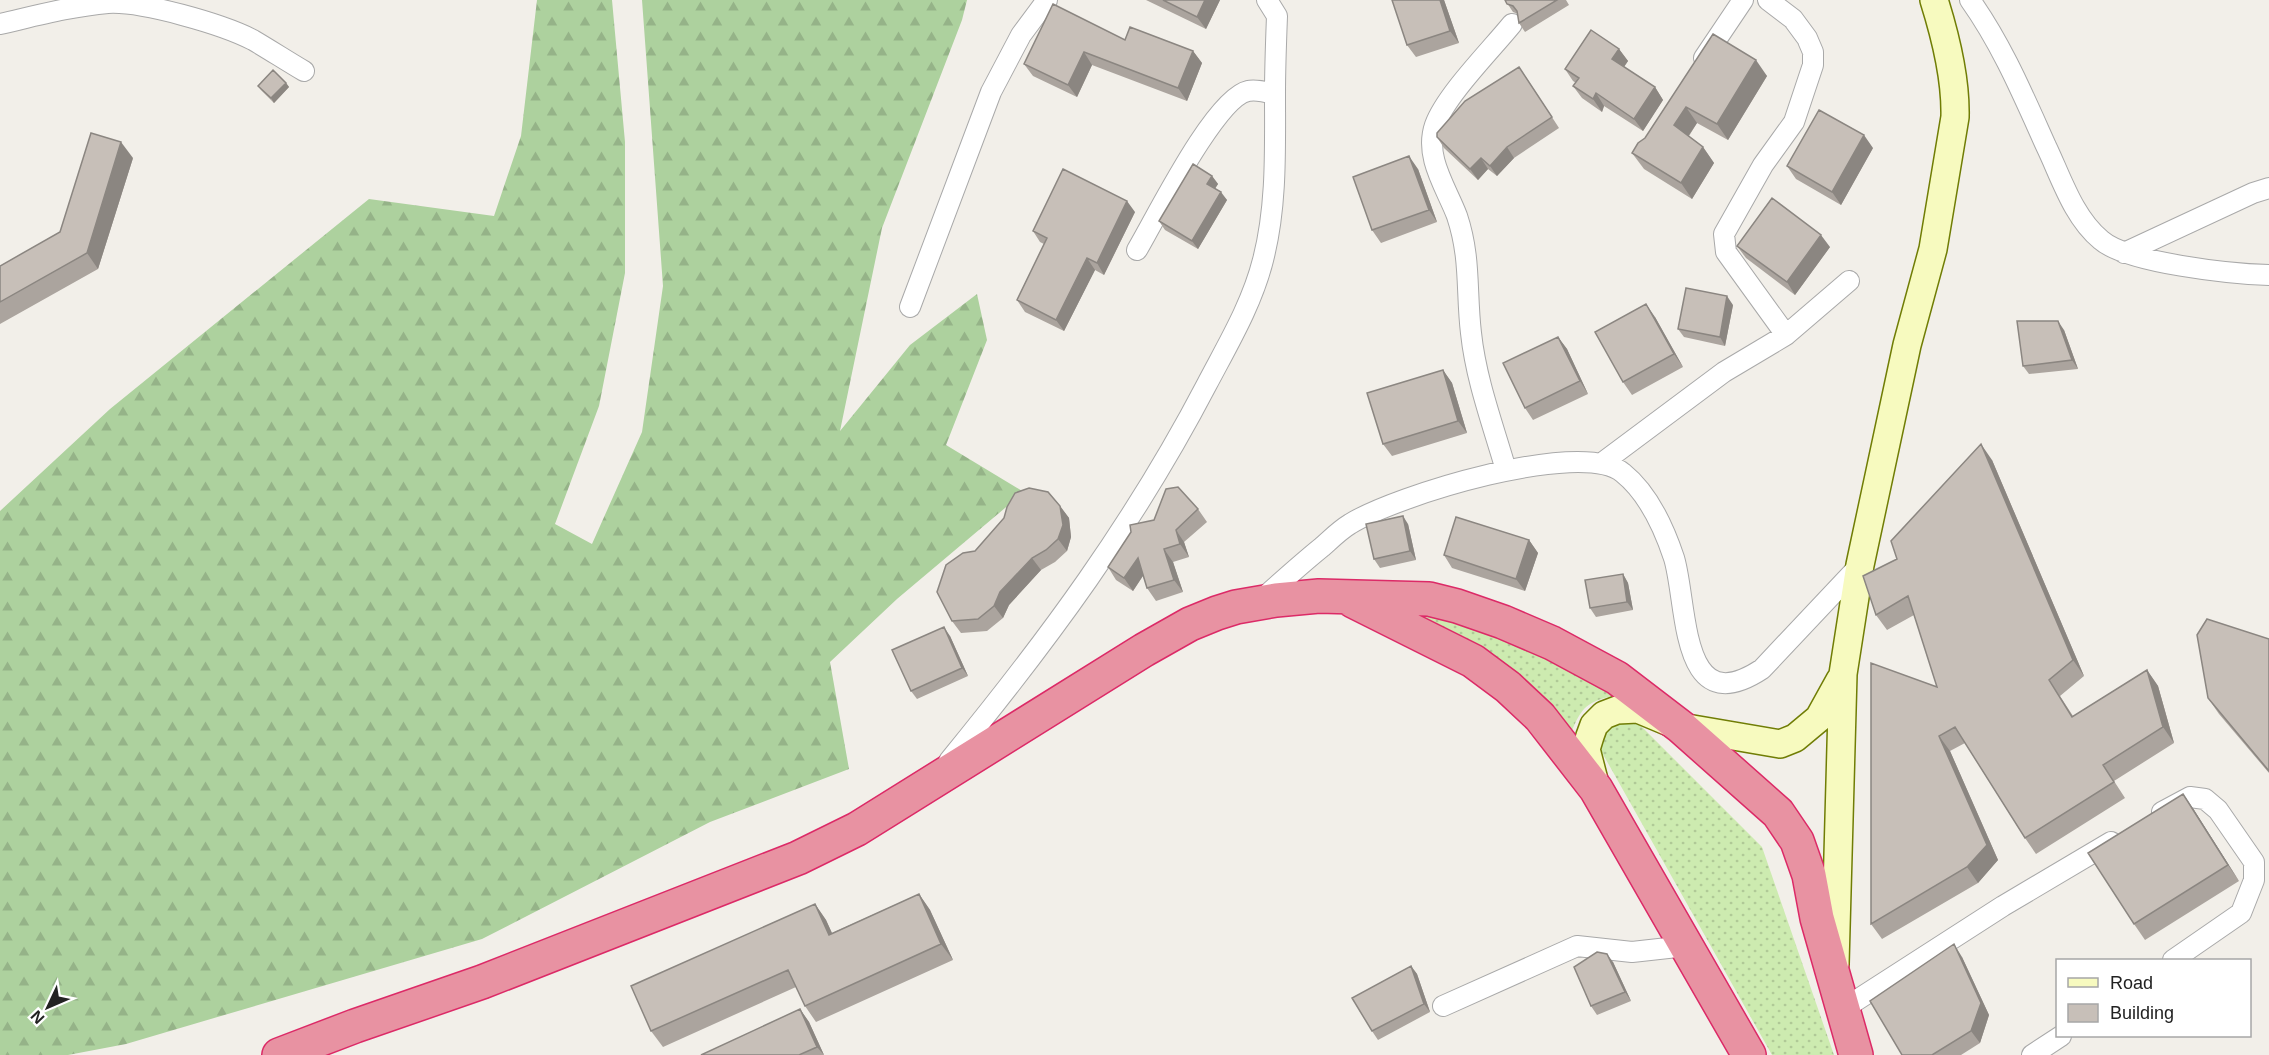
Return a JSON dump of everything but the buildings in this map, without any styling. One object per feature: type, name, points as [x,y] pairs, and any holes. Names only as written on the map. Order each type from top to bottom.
[{"type":"highway","points":[[279,1055],[482,982],[798,858],[857,829],[1144,650],[1190,624],[1236,607],[1257,603],[1295,598],[1344,596],[1428,599],[1457,606],[1503,622],[1552,643],[1617,678],[1681,726],[1778,813],[1797,841],[1809,875],[1817,918],[1856,1055]]},
{"type":"highway","points":[[1344,596],[1473,661],[1491,673],[1540,717],[1596,789],[1749,1055]]},
{"type":"street","points":[[910,307],[991,92],[1021,35],[1047,0]]},
{"type":"street","points":[[1691,78],[1743,0]]},
{"type":"street","points":[[1768,0],[1793,19],[1808,38],[1813,52],[1813,65],[1794,123],[1763,165],[1724,234],[1726,252],[1786,335]]},
{"type":"street","points":[[1934,0],[1948,51],[1956,96],[1955,117],[1933,249],[1907,345],[1860,565],[1843,674],[1839,994],[2002,906],[2127,833]]},
{"type":"street","points":[[1970,0],[1992,31],[2009,63],[2070,197],[2085,224],[2102,241],[2124,253],[2222,272],[2269,275]]},
{"type":"street","points":[[0,24],[49,12],[109,3],[150,8],[189,17],[251,39],[304,71]]},
{"type":"street","points":[[934,781],[1018,676],[1133,516],[1179,438],[1236,330],[1257,281],[1268,238],[1274,181],[1274,5]]},
{"type":"street","points":[[1506,470],[1475,360],[1471,334],[1467,253],[1457,217],[1431,147],[1435,125],[1450,98],[1512,24]]},
{"type":"street","points":[[1137,250],[1190,157],[1226,104],[1249,90],[1275,94]]},
{"type":"street","points":[[2124,253],[2253,193],[2269,188]]},
{"type":"street","points":[[1602,463],[1724,372],[1786,335],[1849,281]]},
{"type":"street","points":[[1257,603],[1349,524],[1369,514],[1432,491],[1506,470],[1572,462],[1602,463],[1622,472],[1642,493],[1661,525],[1674,559],[1690,649],[1695,663],[1711,679],[1721,682],[1744,680],[1762,669],[1860,565]]},
{"type":"street","points":[[1596,789],[1586,749],[1594,725],[1604,715],[1617,710],[1638,709],[1681,726],[1780,744],[1796,738],[1819,718],[1829,704],[1843,674]]},
{"type":"street","points":[[2147,821],[2190,798],[2205,799],[2218,810],[2254,862],[2254,880],[2241,913],[2174,959]]},
{"type":"street","points":[[1443,1006],[1576,946],[1632,952],[1686,946]]},
{"type":"street","points":[[2032,1055],[2058,1037]]},
{"type":"green space","points":[[537,0],[612,0],[625,142],[625,273],[599,406],[555,524],[592,544],[642,432],[663,286],[642,0],[967,0],[962,20],[882,228],[840,431],[910,345],[977,294],[987,340],[946,445],[1024,492],[897,599],[830,662],[849,769],[710,822],[482,939],[126,1044],[68,1055],[0,1055],[0,511],[110,409],[369,199],[494,216],[521,136]]},
{"type":"green space","points":[[1388,606],[1448,620],[1506,640],[1616,695],[1587,706],[1571,733]]},
{"type":"green space","points":[[1626,721],[1640,725],[1762,847],[1834,1055],[1772,1055],[1600,749],[1602,734],[1614,724]]}]
